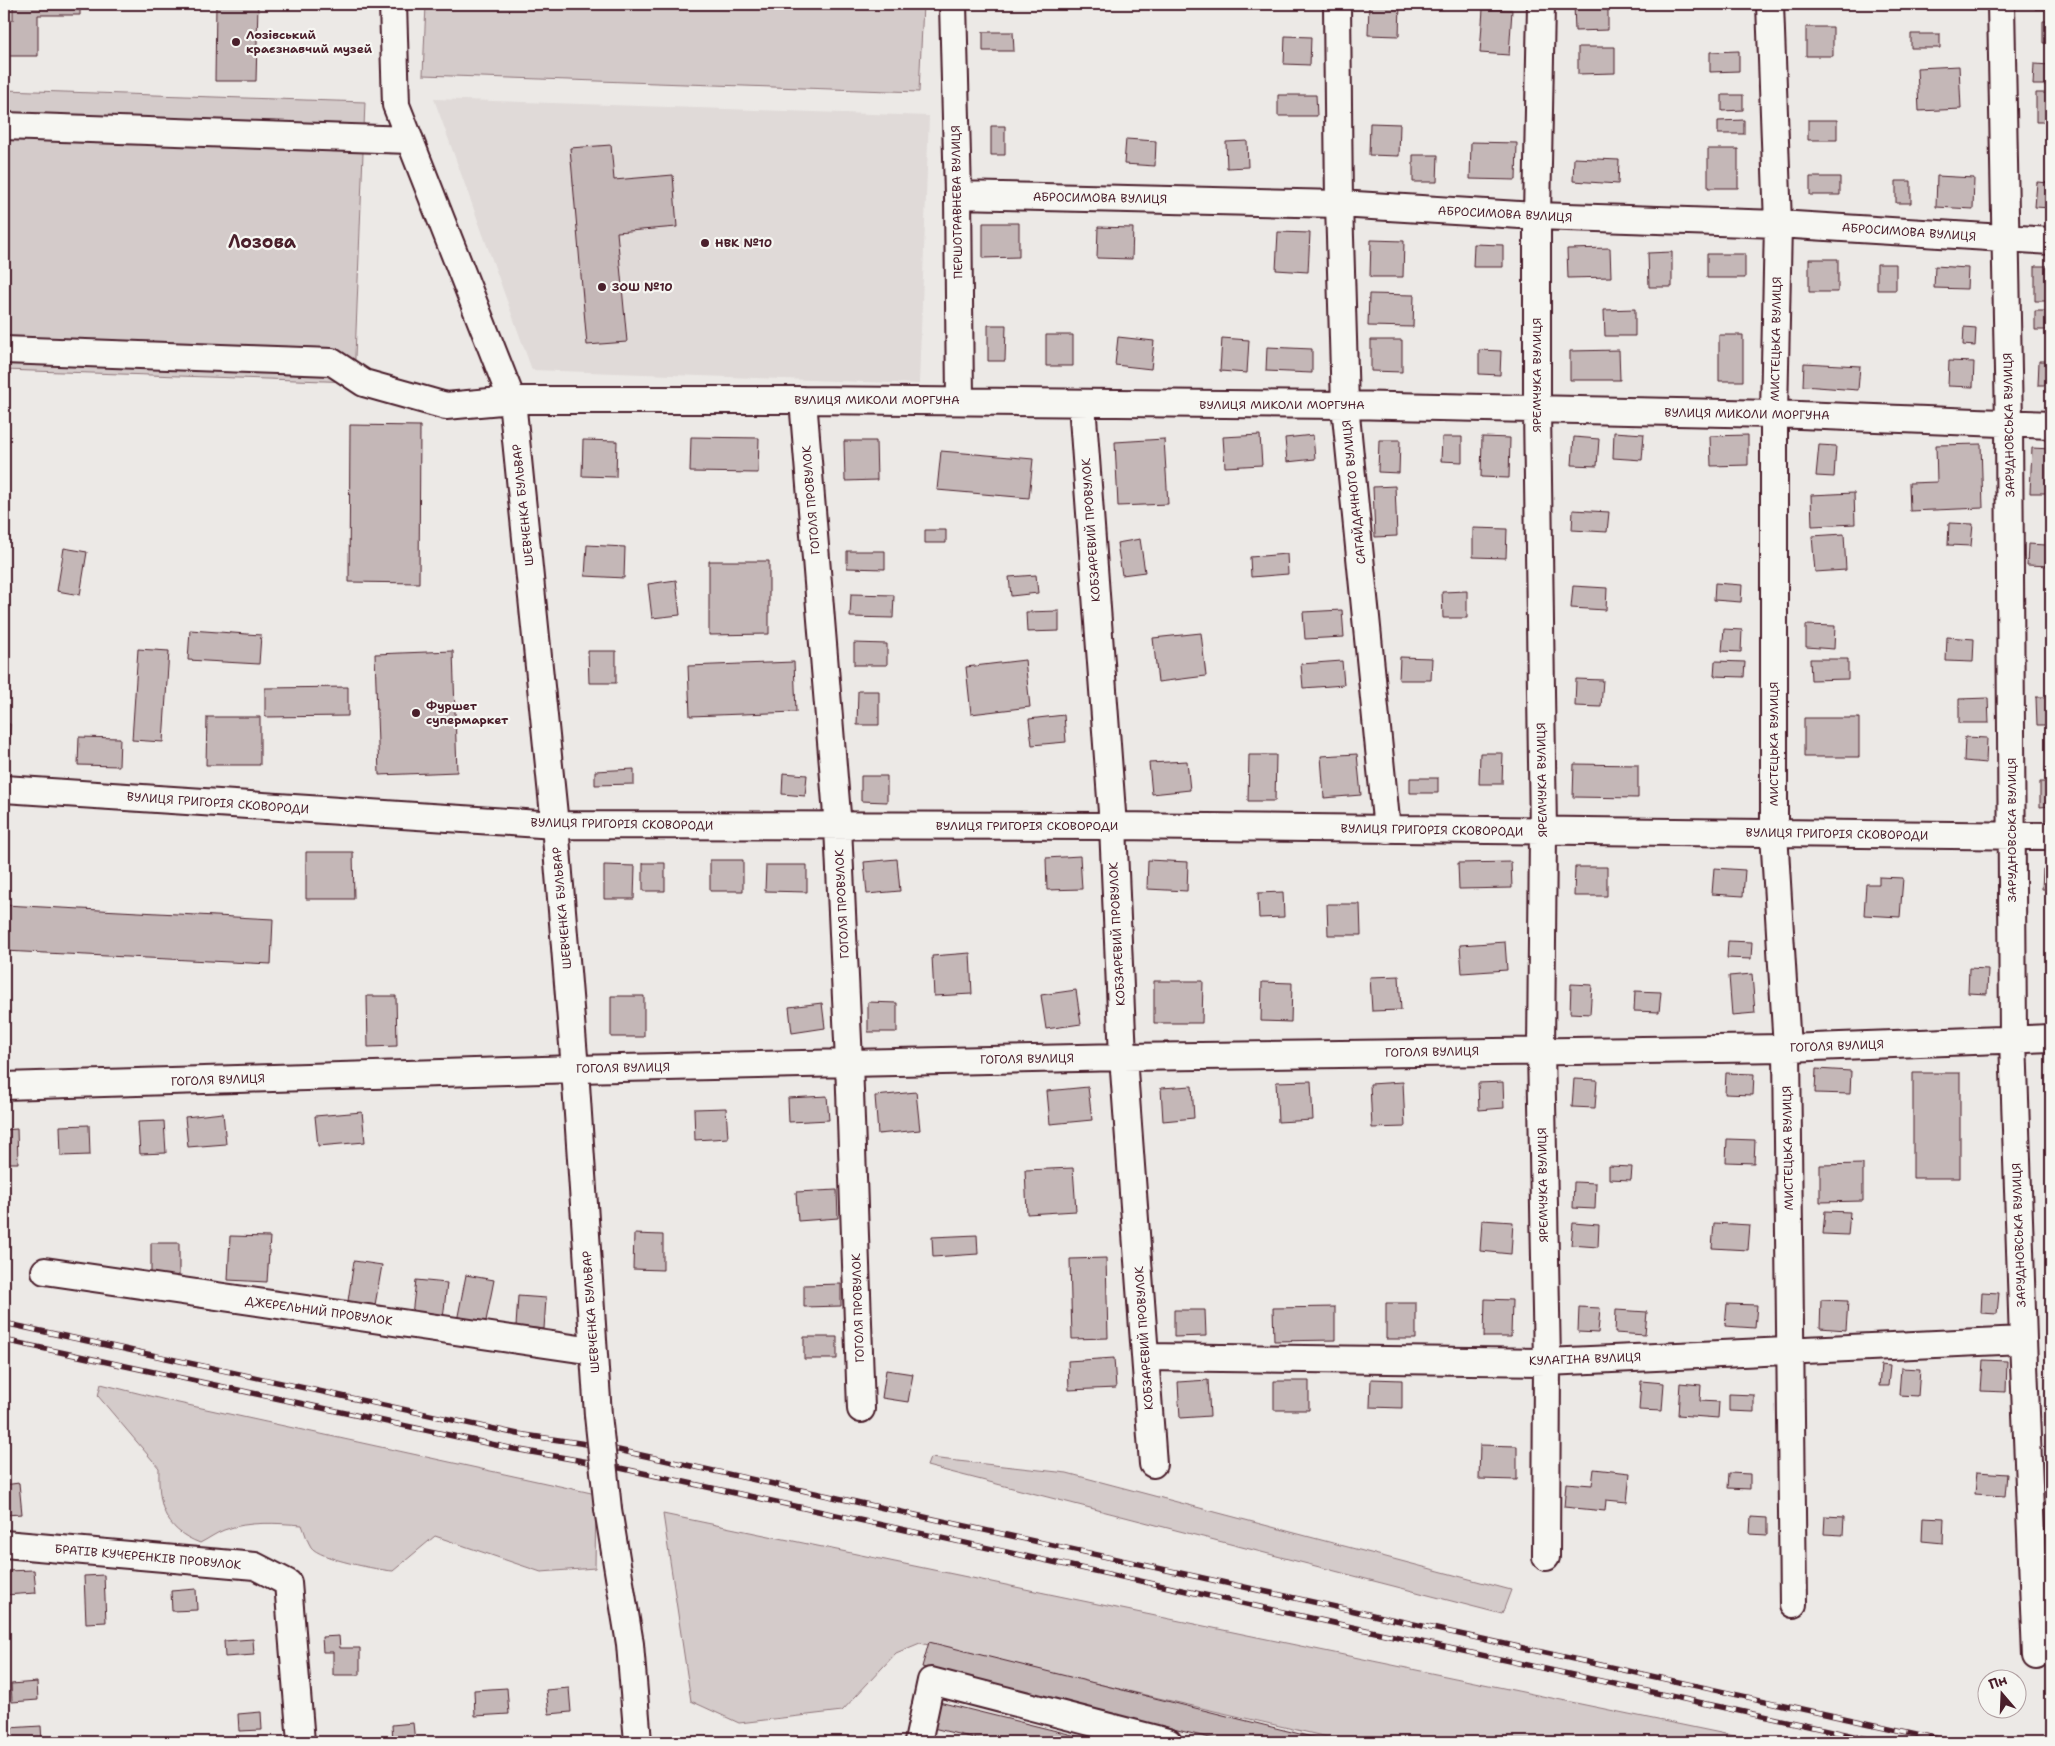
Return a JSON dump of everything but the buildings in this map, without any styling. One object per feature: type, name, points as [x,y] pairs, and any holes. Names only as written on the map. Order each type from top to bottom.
[{"type":"street","name":"ШЕВЧЕНКА БУЛЬВАР","points":[[393,4],[396,105],[512,400],[555,825],[576,1069],[598,1415],[608,1509],[630,1644],[638,1742]]},
{"type":"street","name":"ПЕРШОТРАВНЕВА ВУЛИЦЯ","points":[[953,4],[958,194],[960,401]]},
{"type":"street","name":"САГАЙДАЧНОГО ВУЛИЦЯ","points":[[1337,4],[1339,204],[1345,405],[1387,830]]},
{"type":"street","name":"ЯРЕМЧУКА ВУЛИЦЯ","points":[[1541,4],[1537,216],[1537,410],[1542,832],[1541,1050],[1547,1362],[1546,1556]]},
{"type":"street","name":"МИСТЕЦЬКА ВУЛИЦЯ","points":[[1770,4],[1778,224],[1774,414],[1774,833],[1787,1048],[1793,1604]]},
{"type":"street","name":"ЗАРУДНОВСЬКА ВУЛИЦЯ","points":[[2002,4],[2009,423],[2013,1039],[2036,1656]]},
{"type":"street","points":[[4,126],[410,140]]},
{"type":"street","name":"АБРОСИМОВА ВУЛИЦЯ","points":[[958,194],[1339,204],[1537,216],[1778,224],[2051,241]]},
{"type":"street","name":"ВУЛИЦЯ МИКОЛИ МОРГУНА","points":[[4,350],[332,362],[364,383],[446,406],[512,400],[803,400],[1345,405],[1774,414],[2051,425]]},
{"type":"street","name":"ГОГОЛЯ ПРОВУЛОК","points":[[803,400],[838,826],[850,1062],[861,1409]]},
{"type":"street","name":"КОБЗАРЕВИЙ ПРОВУЛОК","points":[[1082,404],[1113,826],[1123,1057],[1153,1464]]},
{"type":"street","name":"ВУЛИЦЯ ГРИГОРІЯ СКОВОРОДИ","points":[[4,789],[555,825],[1113,826],[2051,836]]},
{"type":"street","name":"ГОГОЛЯ ВУЛИЦЯ","points":[[4,1086],[850,1062],[1541,1050],[1787,1048],[2051,1038]]},
{"type":"street","name":"ДЖЕРЕЛЬНИЙ ПРОВУЛОК","points":[[45,1271],[593,1352]]},
{"type":"street","name":"КУЛАГІНА ВУЛИЦЯ","points":[[1146,1357],[1547,1362],[2023,1340]]},
{"type":"street","name":"БРАТІВ КУЧЕРЕНКІВ ПРОВУЛОК","points":[[4,1544],[256,1566],[288,1583],[301,1742]]},
{"type":"street","points":[[918,1742],[931,1681],[1168,1742]]},
{"type":"shaded area","points":[[426,4],[923,4],[919,92],[423,75]]},
{"type":"shaded area","points":[[4,90],[365,102],[354,382],[4,370]]},
{"type":"shaded area","name":"НВК №10","points":[[434,99],[929,116],[919,384],[532,370]]},
{"type":"shaded area","points":[[101,1384],[174,1402],[596,1494],[595,1568],[541,1572],[435,1536],[393,1571],[386,1570],[325,1556],[311,1547],[302,1525],[292,1524],[263,1523],[243,1525],[224,1530],[200,1543],[178,1530],[165,1514],[160,1493],[159,1468],[98,1396]]},
{"type":"shaded area","points":[[930,1458],[1067,1473],[1511,1590],[1502,1614],[927,1466]]},
{"type":"shaded area","points":[[663,1514],[1764,1742],[1349,1742],[920,1643],[896,1653],[842,1711],[739,1723],[691,1701]]},
{"type":"railway","points":[[4,1323],[518,1434],[600,1446],[1953,1742]]},
{"type":"railway","points":[[4,1340],[514,1449],[606,1465],[1882,1742]]},
{"type":"place","name":"Лозівський краєзнавчий музей","points":[[236,42]]},
{"type":"place","name":"НВК №10","points":[[705,243]]},
{"type":"place","name":"ЗОШ №10","points":[[602,287]]},
{"type":"place","name":"Фуршет супермаркет","points":[[416,713]]},
{"type":"district","name":"Лозова","points":[[262,242]]}]
